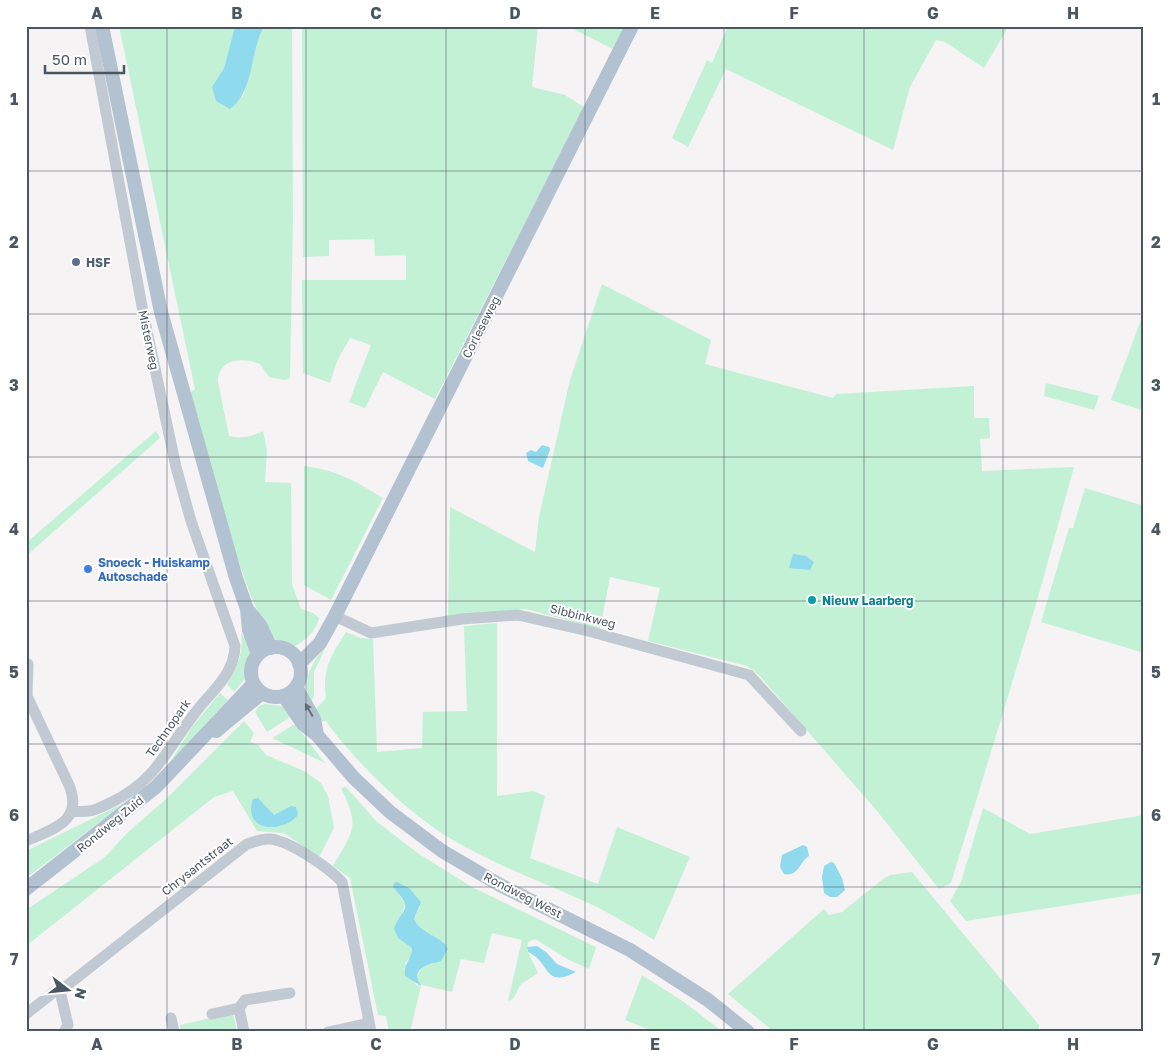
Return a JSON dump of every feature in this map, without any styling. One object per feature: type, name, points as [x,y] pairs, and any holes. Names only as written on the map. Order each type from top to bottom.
[{"type":"main road","name":"Misterweg","points":[[102,26],[161,312],[236,578],[248,609],[260,625],[271,648]]},
{"type":"main road","name":"Corleseweg","points":[[296,659],[332,621],[632,26]]},
{"type":"main road","name":"Misterweg","points":[[248,609],[249,630],[258,654]]},
{"type":"main road","points":[[271,648],[286,650],[296,659],[300,672],[296,687],[284,696],[272,697],[258,688],[251,668],[258,654],[271,648]]},
{"type":"main road","name":"Rondweg West","points":[[296,687],[314,719],[318,734]]},
{"type":"main road","name":"Rondweg Zuid","points":[[26,889],[156,787],[188,753],[258,688]]},
{"type":"main road","name":"Rondweg West","points":[[284,696],[303,724],[318,734],[354,778],[375,798],[442,851],[500,885],[630,950],[708,1000],[748,1032]]},
{"type":"street","name":"Misterweg","points":[[90,26],[144,317],[176,467],[191,521],[235,646]]},
{"type":"street","name":"Sibbinkweg","points":[[332,621],[371,633],[462,619],[518,615],[588,631],[750,675],[801,731]]},
{"type":"street","name":"Technopark","points":[[72,811],[88,813],[127,794],[152,774],[194,715],[229,673],[235,646]]},
{"type":"street","points":[[26,841],[62,825],[72,811],[72,792],[27,696],[28,664]]},
{"type":"street","name":"Chrysantstraat","points":[[26,1014],[54,992],[60,991],[247,844],[263,839],[273,839],[296,849],[332,872],[342,882],[370,1027]]},
{"type":"street","points":[[60,991],[68,1025],[64,1032]]},
{"type":"street","points":[[212,1014],[239,1008],[245,1000],[290,993]]},
{"type":"street","points":[[239,1008],[244,1032]]},
{"type":"street","points":[[171,1018],[174,1032]]},
{"type":"street","points":[[328,1032],[370,1027]]},
{"type":"green space","points":[[119,26],[235,26],[224,68],[212,87],[243,97],[258,37],[264,26],[292,26],[293,220],[290,378],[285,380],[269,377],[260,364],[239,360],[233,361],[222,368],[218,382],[229,436],[246,437],[263,431],[267,450],[265,482],[291,483],[292,584],[301,609],[313,613],[319,618],[316,627],[310,634],[295,646],[280,643],[269,636],[250,594],[221,511],[188,394],[195,389]]},
{"type":"green space","points":[[302,26],[538,26],[532,87],[565,95],[584,107],[435,399],[383,372],[365,408],[349,402],[371,345],[350,338],[337,361],[330,383],[303,373],[302,280],[406,280],[406,255],[375,256],[374,239],[329,240],[329,256],[303,257]]},
{"type":"green space","points":[[579,26],[625,26],[613,49],[575,30]]},
{"type":"green space","points":[[728,26],[892,26],[896,30],[897,26],[1009,26],[984,68],[945,42],[936,40],[910,87],[893,150],[726,69],[688,147],[672,138],[707,60],[712,63]]},
{"type":"green space","points":[[602,284],[711,340],[705,364],[833,398],[836,394],[974,386],[974,418],[989,418],[990,438],[980,439],[982,471],[1074,467],[1037,601],[951,883],[939,889],[877,811],[759,675],[747,666],[648,641],[660,588],[610,577],[600,629],[526,609],[448,617],[450,507],[535,552],[539,517],[570,380]]},
{"type":"green space","points":[[1144,312],[1144,411],[1111,400]]},
{"type":"green space","points":[[1046,383],[1099,396],[1094,410],[1044,396]]},
{"type":"green space","points":[[156,431],[160,438],[26,556],[26,543]]},
{"type":"green space","points":[[304,466],[345,477],[383,498],[331,600],[304,585]]},
{"type":"green space","points":[[1085,488],[1144,506],[1144,653],[1041,622],[1069,528],[1073,528]]},
{"type":"green space","points":[[497,623],[497,796],[533,791],[545,796],[530,858],[598,884],[617,827],[690,857],[654,940],[620,919],[485,857],[437,830],[419,817],[367,770],[326,721],[319,722],[313,712],[326,698],[325,678],[329,663],[346,632],[361,638],[373,639],[377,752],[422,748],[423,712],[467,711],[464,626]]},
{"type":"green space","points":[[241,633],[251,646],[251,655],[247,665],[246,677],[234,692],[227,684],[239,660],[242,640]]},
{"type":"green space","points":[[327,644],[314,672],[314,696],[311,701],[308,693],[307,678],[317,657]]},
{"type":"green space","points":[[220,693],[228,700],[169,764],[192,727]]},
{"type":"green space","points":[[265,704],[283,706],[293,715],[267,732],[255,712],[259,706]]},
{"type":"green space","points":[[244,721],[254,733],[250,742],[258,745],[266,755],[304,771],[321,783],[328,796],[334,828],[319,857],[284,833],[257,831],[233,791],[214,797],[26,946],[26,910],[105,857],[127,833],[165,800]]},
{"type":"green space","points":[[295,724],[325,763],[272,738]]},
{"type":"green space","points":[[346,787],[376,821],[419,854],[472,887],[596,947],[589,969],[569,960],[535,939],[528,942],[527,950],[538,973],[521,984],[513,999],[508,1001],[522,940],[492,933],[484,963],[461,959],[452,992],[422,985],[418,980],[420,971],[423,967],[433,964],[444,942],[431,936],[419,927],[414,919],[420,906],[398,893],[405,904],[400,920],[403,941],[412,948],[411,956],[405,963],[416,985],[421,986],[410,1032],[389,1032],[386,1016],[378,1015],[350,878],[333,866],[350,836],[352,828],[351,812],[341,788]]},
{"type":"green space","points":[[126,802],[26,878],[26,851]]},
{"type":"green space","points":[[983,808],[1030,834],[1144,815],[1144,893],[966,921],[950,901],[961,882]]},
{"type":"green space","points":[[912,872],[1039,1025],[1039,1032],[774,1032],[728,994],[824,909],[829,915],[842,912],[890,875]]},
{"type":"green space","points":[[642,975],[684,1002],[723,1032],[705,1030],[704,1032],[655,1032],[625,1020]]},
{"type":"green space","points":[[233,1013],[237,1032],[181,1032],[180,1025]]},
{"type":"water","points":[[235,26],[264,26],[259,37],[244,92],[230,109],[216,101],[212,87],[224,68]]},
{"type":"water","points":[[542,445],[549,447],[550,450],[543,468],[528,461],[526,453],[531,450],[536,452]]},
{"type":"water","points":[[793,554],[806,556],[814,562],[810,570],[789,568]]},
{"type":"water","points":[[258,798],[274,815],[291,806],[296,807],[298,815],[283,825],[274,827],[258,824],[253,818],[251,810],[253,799]]},
{"type":"water","points":[[803,845],[807,847],[809,856],[796,871],[784,874],[780,867],[782,855]]},
{"type":"water","points":[[831,862],[834,863],[842,878],[845,890],[837,897],[830,897],[824,893],[822,877],[824,866]]},
{"type":"water","points":[[397,882],[409,888],[421,902],[414,919],[417,924],[442,941],[448,949],[441,961],[421,969],[417,975],[421,986],[405,976],[405,968],[412,948],[398,938],[394,928],[405,908],[403,900],[393,887],[394,883]]},
{"type":"water","points":[[537,946],[546,952],[557,964],[576,972],[565,976],[552,976],[535,956],[528,952],[527,947]]},
{"type":"place","name":"HSF","points":[[76,262]]},
{"type":"place","name":"Snoeck - Huiskamp Autoschade","points":[[88,569]]},
{"type":"place","name":"Nieuw Laarberg","points":[[812,600]]}]
